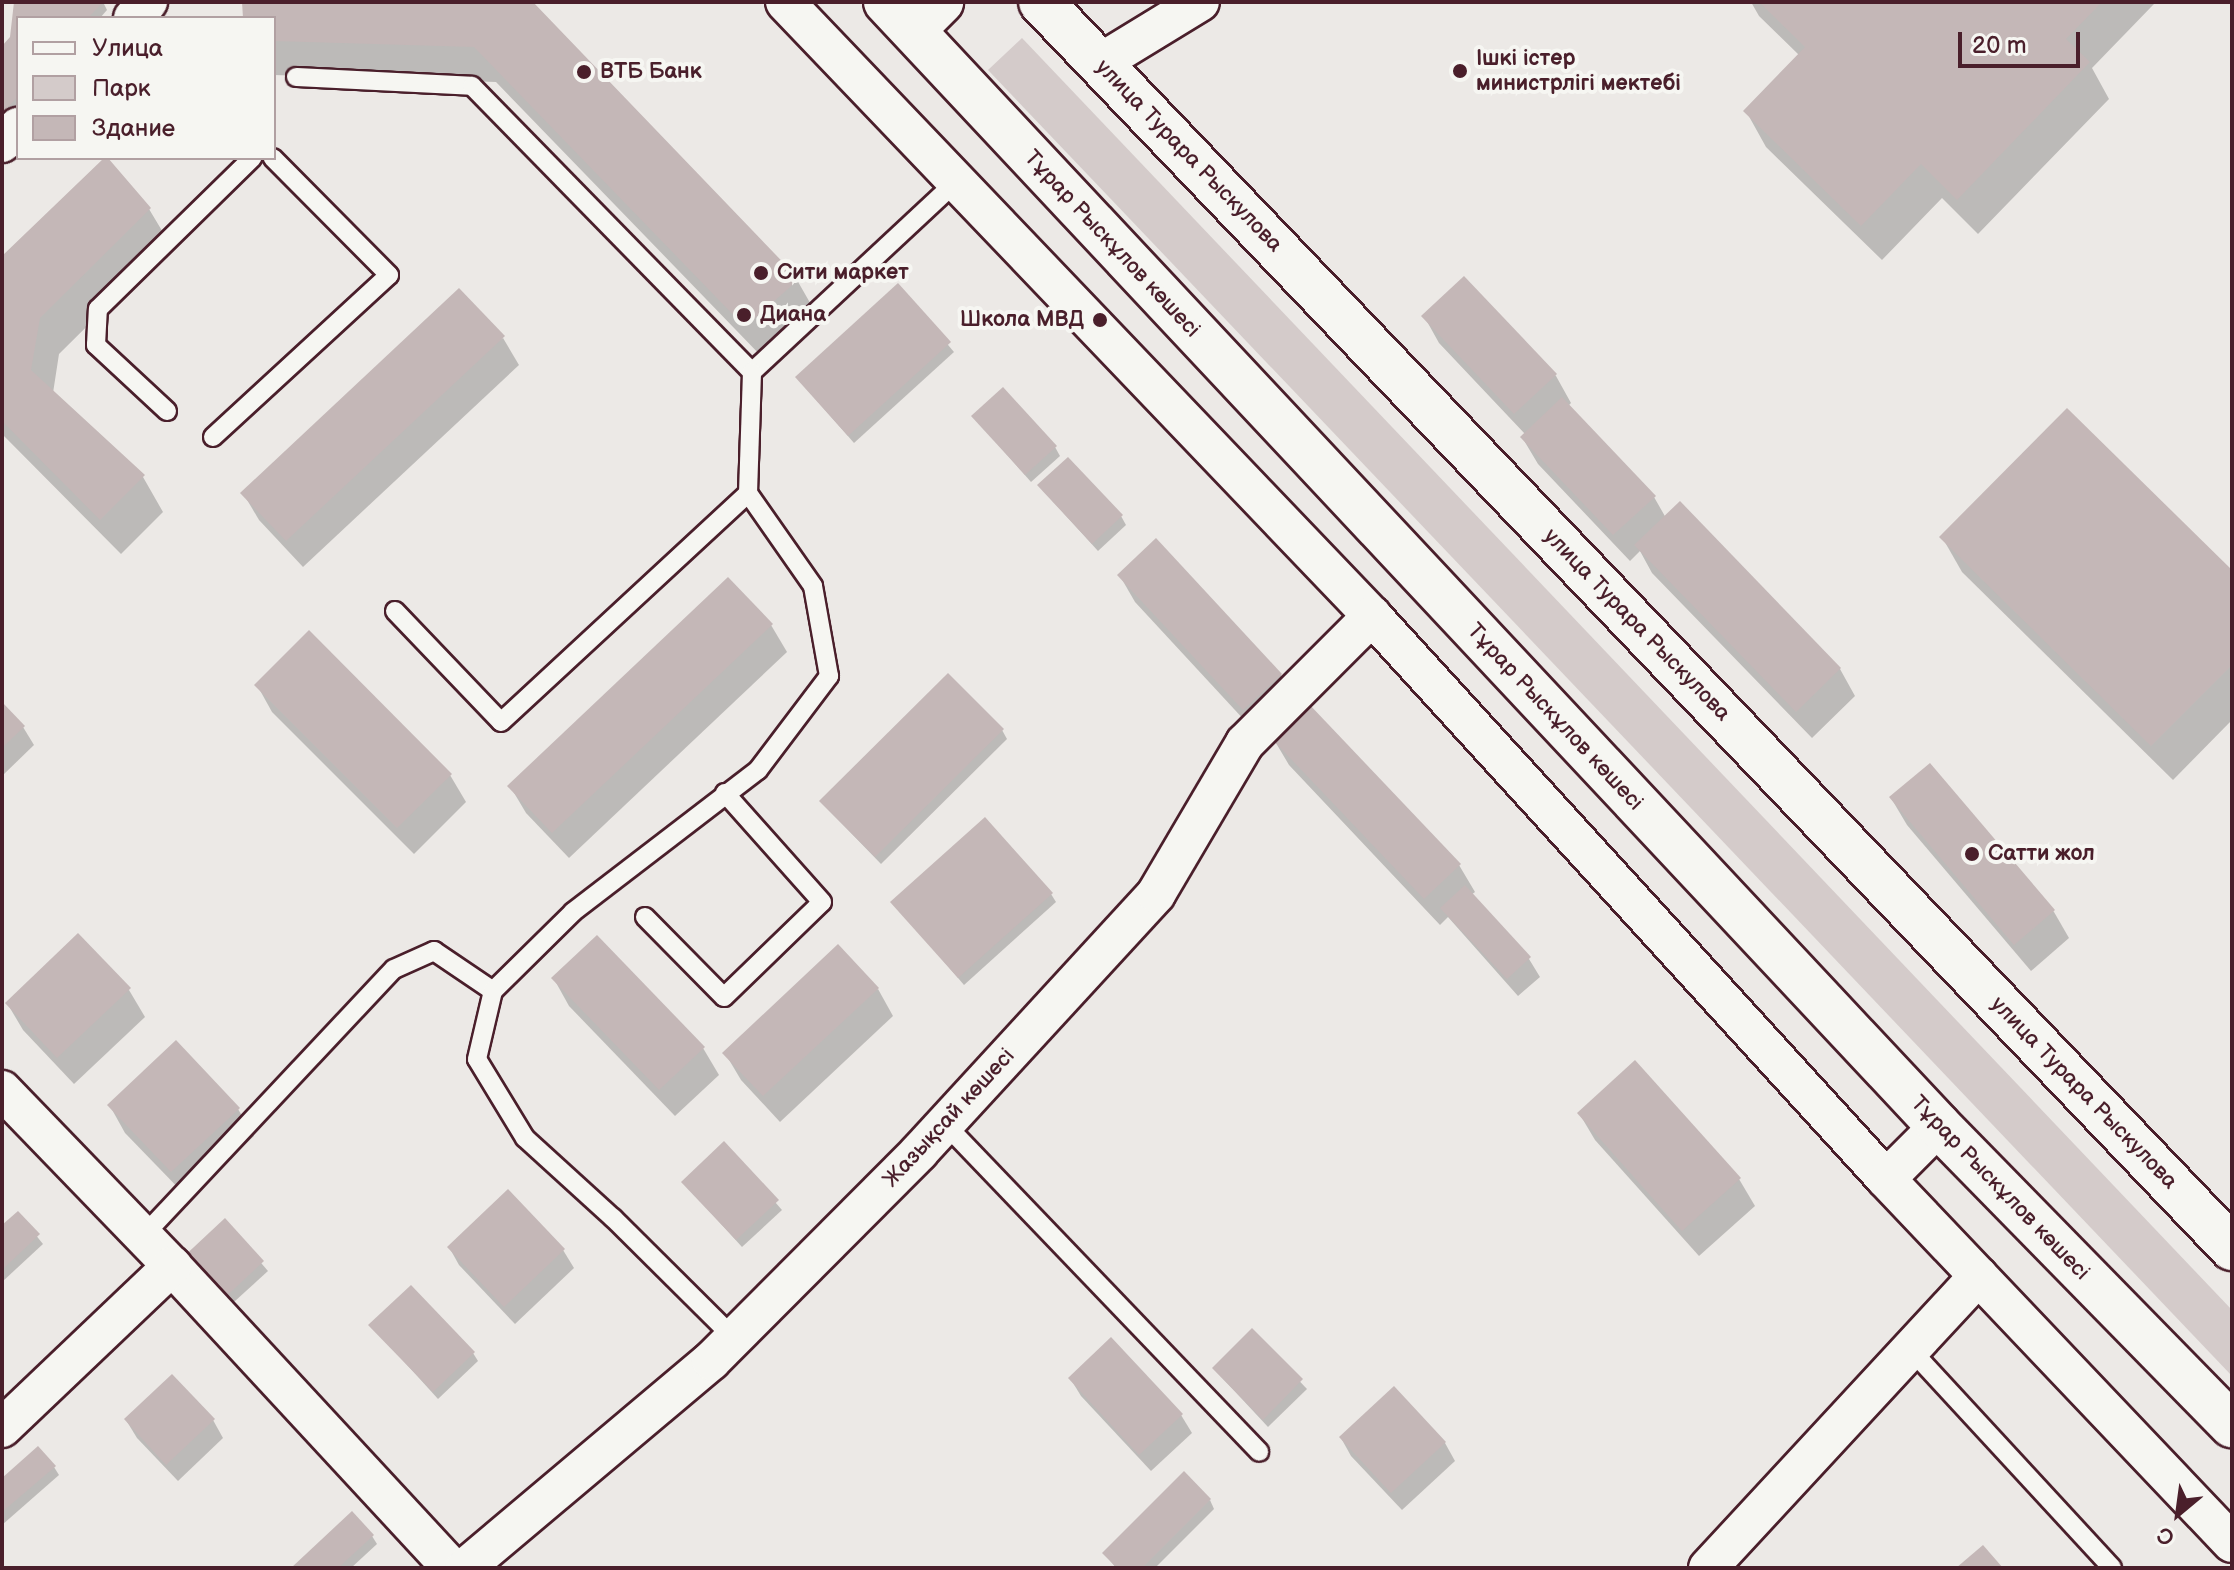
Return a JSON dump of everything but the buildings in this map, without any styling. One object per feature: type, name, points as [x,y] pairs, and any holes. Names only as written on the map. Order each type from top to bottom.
[{"type":"main road","name":"улица Турара Рыскулова","points":[[1041,2],[2232,1248]]},
{"type":"main road","name":"Тұрар Рыскұлов көшесі","points":[[913,11],[1939,1126],[2232,1425]]},
{"type":"street","points":[[785,2],[1372,616],[1886,1179],[2232,1543]]},
{"type":"street","points":[[1100,63],[1200,2]]},
{"type":"street","name":"Жазықсай көшесі","points":[[465,1568],[734,1338],[945,1124],[1156,894],[1245,743],[1372,616]]},
{"type":"street","points":[[2,1090],[172,1266],[452,1568]]},
{"type":"street","points":[[1886,1179],[1939,1126]]},
{"type":"street","points":[[2,1428],[172,1266]]},
{"type":"street","points":[[1708,1568],[1912,1351],[1978,1276]]},
{"type":"lane","points":[[296,77],[472,86],[752,372]]},
{"type":"lane","points":[[167,411],[96,345],[98,309],[250,160]]},
{"type":"lane","points":[[213,437],[389,275],[275,160]]},
{"type":"lane","points":[[734,1338],[613,1218],[525,1138],[477,1059],[493,991],[573,912],[758,770],[829,676],[813,586],[748,493],[752,372],[956,182]]},
{"type":"lane","points":[[395,611],[501,722],[748,493]]},
{"type":"lane","points":[[645,917],[724,997],[822,902],[725,793]]},
{"type":"lane","points":[[143,1236],[394,969],[434,951],[493,991]]},
{"type":"lane","points":[[945,1124],[1259,1452]]},
{"type":"lane","points":[[1912,1351],[2112,1568]]},
{"type":"green space","points":[[1022,38],[2232,1310],[2232,1376],[988,70]]},
{"type":"place","name":"Ішкі істер министрлігі мектебі","points":[[1460,71]]},
{"type":"place","name":"ВТБ Банк","points":[[584,72]]},
{"type":"place","name":"Сити маркет","points":[[761,273]]},
{"type":"place","name":"Диана","points":[[744,315]]},
{"type":"place","name":"Школа МВД","points":[[1100,320]]},
{"type":"place","name":"Сатти жол","points":[[1972,854]]}]
